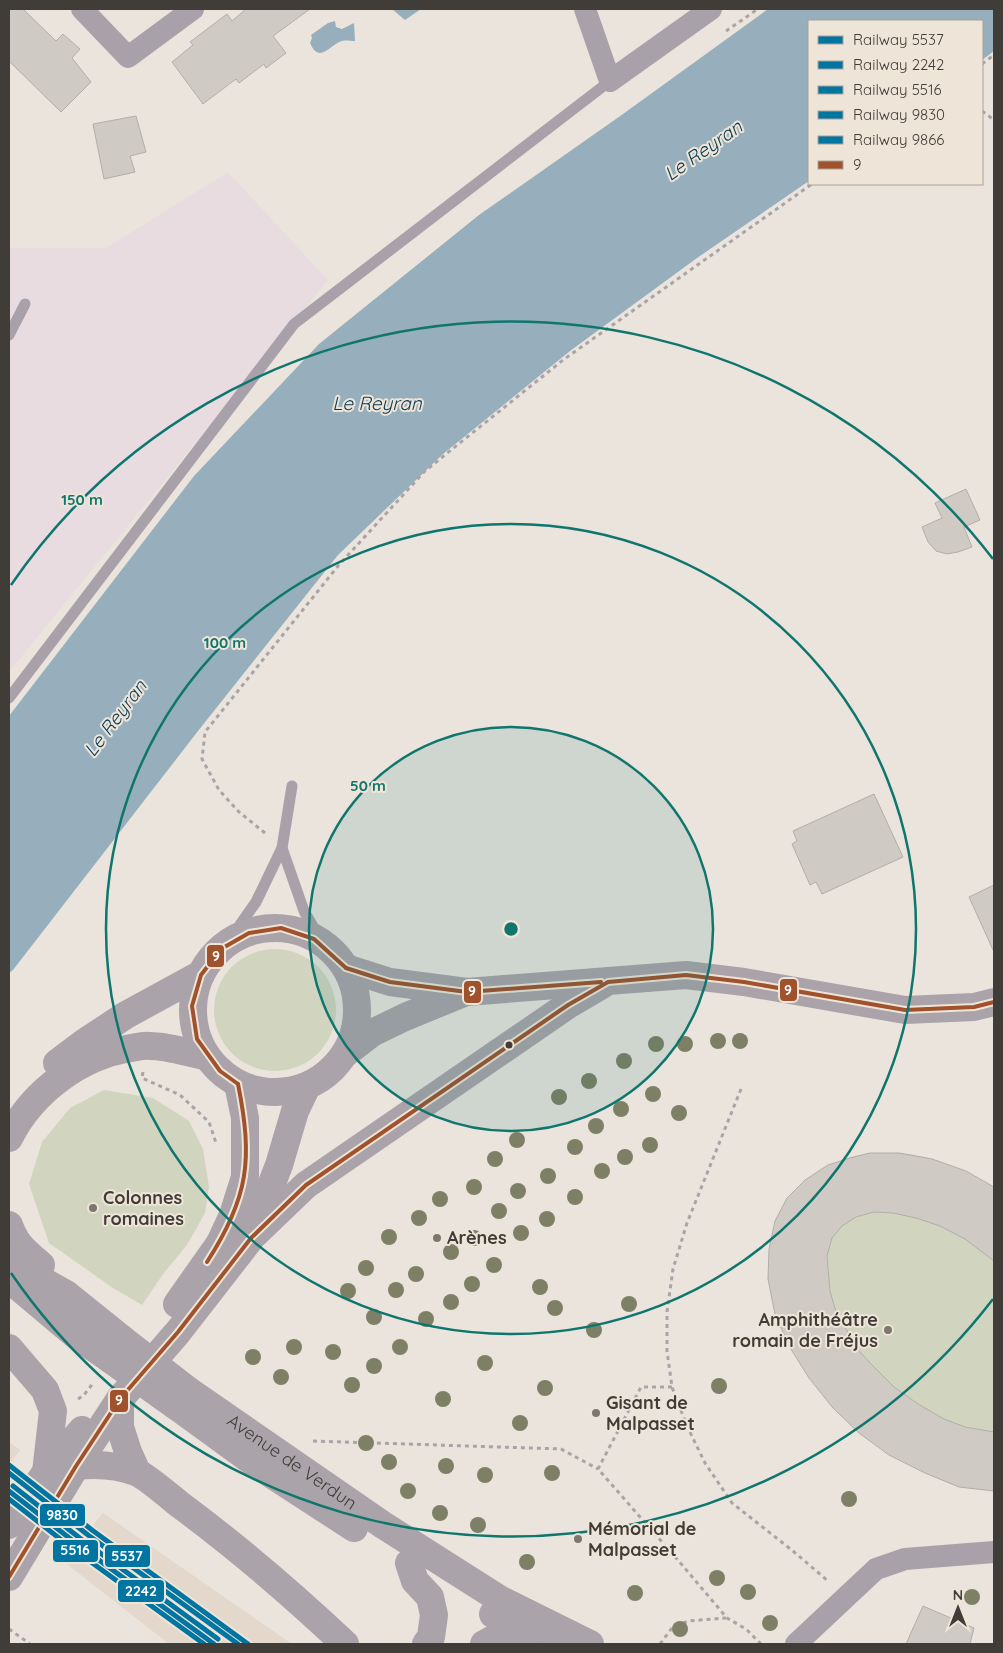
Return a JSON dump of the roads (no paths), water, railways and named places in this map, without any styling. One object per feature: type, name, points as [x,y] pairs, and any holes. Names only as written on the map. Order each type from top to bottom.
[{"type":"main road","points":[[346,1053],[355,1032],[358,1010],[355,988],[346,968],[336,955],[323,944],[306,934],[286,929],[266,928],[246,933],[228,942],[213,956],[201,974],[194,994],[193,1016],[197,1036],[206,1056],[220,1072],[238,1084],[272,1093],[290,1091],[318,1081],[329,1073],[346,1053],[372,1033],[405,1017],[467,992]]},
{"type":"main road","points":[[346,968],[390,982],[467,992],[686,975],[744,982],[905,1010],[974,1007],[994,1002]]},
{"type":"main road","points":[[9,1105],[54,1065],[85,1042],[126,1015],[201,974]]},
{"type":"main road","points":[[9,1577],[76,1466],[120,1399],[178,1332],[251,1238],[306,1185],[568,1004],[608,982]]},
{"type":"main road","points":[[9,1138],[17,1122],[36,1099],[64,1075],[88,1060],[117,1050],[149,1046],[206,1056]]},
{"type":"main road","points":[[9,1524],[46,1472],[87,1425],[220,1243],[233,1215],[245,1177],[245,1118],[238,1084]]},
{"type":"main road","points":[[251,1238],[279,1165],[295,1111],[307,1086]]},
{"type":"main road","points":[[9,1225],[13,1238],[19,1247],[42,1265],[66,1294]]},
{"type":"main road","name":"Avenue de Verdun","points":[[9,1258],[25,1271],[66,1294],[109,1359]]},
{"type":"main road","name":"Avenue de Verdun","points":[[9,1279],[78,1337],[109,1359],[252,1436],[409,1542],[501,1600],[590,1644]]},
{"type":"main road","points":[[9,1348],[45,1390],[53,1411],[46,1472]]},
{"type":"main road","points":[[120,1399],[120,1427],[137,1472]]},
{"type":"main road","name":"Avenue de Verdun","points":[[183,1399],[257,1465],[409,1563],[536,1639]]},
{"type":"main road","points":[[76,1466],[113,1466],[137,1472],[266,1573],[345,1644]]},
{"type":"main road","points":[[409,1563],[415,1581],[430,1597],[434,1614],[431,1638],[426,1644]]},
{"type":"main road","points":[[484,1644],[495,1638],[536,1639]]},
{"type":"street","points":[[82,9],[128,57],[193,9]]},
{"type":"street","points":[[585,9],[610,81],[711,9]]},
{"type":"street","points":[[796,1644],[876,1569],[905,1559],[994,1552]]},
{"type":"lane","points":[[9,698],[294,324],[610,81]]},
{"type":"lane","points":[[9,335],[25,304]]},
{"type":"lane","points":[[228,942],[256,902],[282,848],[292,786]]},
{"type":"lane","points":[[282,848],[304,910],[323,944]]},
{"type":"water","points":[[392,9],[421,9],[405,20]]},
{"type":"water","name":"Le Reyran","points":[[768,9],[994,9],[994,51],[983,59],[983,20],[808,20],[808,182],[697,258],[570,351],[443,454],[338,555],[9,973],[9,716],[194,476],[319,344],[479,215]]},
{"type":"water","points":[[335,21],[336,27],[342,29],[354,23],[355,41],[342,41],[321,53],[318,52],[310,43],[311,35],[328,23]]},
{"type":"rail line","name":"5537","points":[[9,1465],[92,1530],[248,1644]]},
{"type":"rail line","name":"9830","points":[[9,1473],[88,1535],[238,1644]]},
{"type":"rail line","name":"9866","points":[[13,1486],[81,1539],[218,1639]]},
{"type":"rail line","name":"2242","points":[[9,1491],[77,1544],[214,1644]]},
{"type":"rail line","name":"5516","points":[[9,1499],[73,1549],[204,1644]]},
{"type":"place","name":"Colonnes romaines","points":[[93,1208]]},
{"type":"place","name":"Arènes","points":[[437,1238]]},
{"type":"place","name":"Amphithéâtre romain de Fréjus","points":[[888,1330]]},
{"type":"place","name":"Gisant de Malpasset","points":[[596,1413]]},
{"type":"place","name":"Mémorial de Malpasset","points":[[578,1539]]}]
